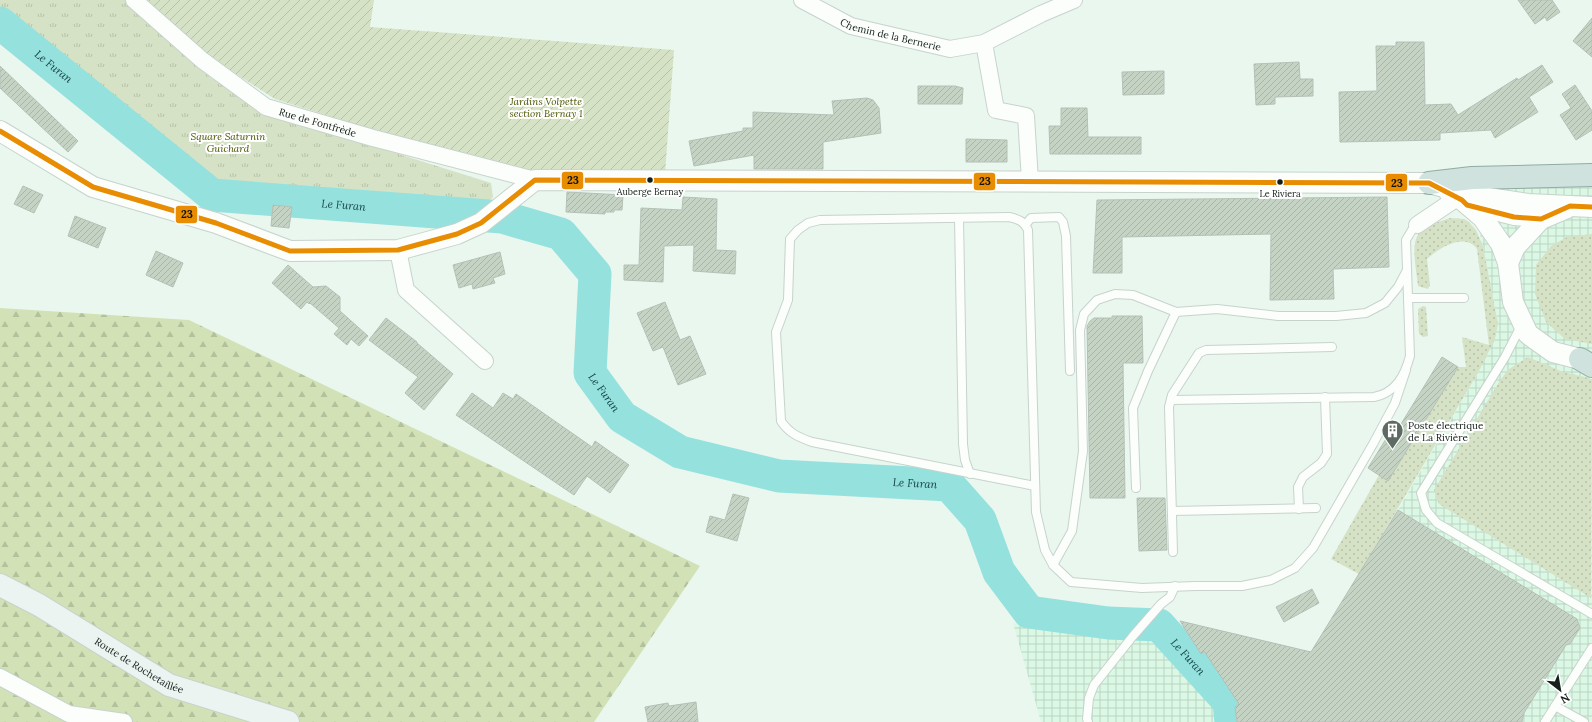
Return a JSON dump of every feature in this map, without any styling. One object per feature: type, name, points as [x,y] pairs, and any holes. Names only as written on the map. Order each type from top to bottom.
[{"type":"highway","points":[[1429,183],[1472,178],[1592,175]]},
{"type":"main road","name":"Route de Rochetaillée","points":[[0,585],[39,605],[169,685],[288,722]]},
{"type":"street","name":"Rue de Fontfrède","points":[[134,0],[202,60],[266,107],[373,138],[535,180]]},
{"type":"street","name":"Chemin de la Bernerie","points":[[802,0],[851,26],[950,49],[984,43],[1041,14],[1074,0]]},
{"type":"street","points":[[984,43],[996,110],[1026,116],[1030,181]]},
{"type":"street","points":[[0,131],[93,187],[216,223],[290,251],[398,250],[457,234],[481,223],[535,180],[1429,183],[1475,196],[1528,204],[1592,207]]},
{"type":"street","points":[[1429,183],[1462,201],[1483,218],[1501,244],[1508,263],[1513,302],[1528,334],[1553,352],[1589,364]]},
{"type":"street","points":[[1417,225],[1442,206],[1462,201],[1514,217],[1541,219]]},
{"type":"street","points":[[1508,263],[1515,248],[1541,219],[1570,206]]},
{"type":"street","points":[[398,250],[406,290],[485,361]]},
{"type":"street","points":[[0,676],[69,714],[115,721]]},
{"type":"lane","points":[[1035,486],[812,442],[797,437],[787,429],[781,421],[776,332],[788,300],[790,239],[798,230],[808,223],[820,220],[1009,217],[1026,224],[1028,230],[1036,512],[1045,550],[1053,565],[1071,582],[1142,588],[1175,586],[1242,586],[1272,580],[1295,568],[1313,548],[1373,444],[1395,402],[1406,370],[1410,356],[1406,240],[1417,225]]},
{"type":"lane","points":[[1026,224],[1031,218],[1059,217],[1063,222],[1066,236],[1070,371]]},
{"type":"lane","points":[[959,218],[963,444],[965,460],[970,474]]},
{"type":"lane","points":[[1053,565],[1072,531],[1083,451],[1080,330],[1084,314],[1097,300],[1115,294],[1133,295],[1176,312],[1217,308],[1278,316],[1336,316],[1366,313],[1386,303],[1407,270]]},
{"type":"lane","points":[[1408,298],[1464,298]]},
{"type":"lane","points":[[1136,488],[1133,408],[1148,371],[1176,312]]},
{"type":"lane","points":[[1522,322],[1505,357],[1421,493],[1426,510],[1437,523],[1592,614]]},
{"type":"lane","points":[[1173,552],[1169,407],[1172,395],[1199,354],[1206,350],[1332,347]]},
{"type":"lane","points":[[1171,400],[1380,396],[1388,393],[1399,382],[1406,370]]},
{"type":"lane","points":[[1299,509],[1298,487],[1303,477],[1321,463],[1327,454],[1325,397]]},
{"type":"lane","points":[[1172,511],[1316,508]]},
{"type":"lane","points":[[1088,722],[1086,719],[1088,698],[1094,685],[1133,636],[1161,604],[1170,597],[1175,586]]},
{"type":"lane","points":[[1545,722],[1592,648]]},
{"type":"lane","points":[[1555,706],[1584,722]]},
{"type":"shaded area","points":[[1592,166],[1592,722],[1041,722],[1013,623],[1162,635],[1188,623],[1311,652],[1398,510],[1479,371],[1498,324],[1483,246],[1462,168]]},
{"type":"green space","name":"Square Saturnin Guichard","points":[[0,0],[127,0],[137,14],[211,78],[268,113],[491,183],[493,197],[486,204],[405,202],[277,194],[263,188],[247,190],[208,184],[149,132],[0,7]]},
{"type":"green space","name":"Jardins Volpette section Bernay 1","points":[[146,0],[374,0],[370,27],[674,50],[665,174],[537,172],[424,146],[275,99],[210,57]]},
{"type":"green space","points":[[1450,218],[1464,219],[1469,222],[1476,230],[1483,246],[1498,324],[1495,339],[1479,371],[1359,574],[1331,559],[1379,475],[1388,481],[1458,367],[1466,367],[1462,337],[1489,345],[1477,249],[1472,244],[1459,242],[1438,250],[1427,259],[1430,285],[1428,289],[1418,286],[1415,265],[1415,242],[1417,236],[1427,227]]},
{"type":"green space","points":[[1592,234],[1592,344],[1565,339],[1546,322],[1535,294],[1536,265],[1551,246],[1567,237]]},
{"type":"green space","points":[[1423,306],[1426,307],[1428,336],[1423,337],[1419,334],[1418,309]]},
{"type":"green space","points":[[0,308],[189,320],[700,566],[594,722],[0,722]]},
{"type":"green space","points":[[1528,357],[1563,372],[1589,378],[1592,381],[1591,598],[1439,504],[1434,490],[1501,379],[1509,369]]},
{"type":"building","points":[[1518,0],[1552,0],[1560,12],[1547,21],[1545,17],[1535,24]]},
{"type":"building","points":[[1592,18],[1592,57],[1573,41]]},
{"type":"building","points":[[1396,42],[1424,42],[1425,105],[1451,104],[1458,115],[1517,78],[1518,80],[1542,65],[1553,82],[1529,97],[1538,112],[1495,138],[1491,130],[1440,133],[1440,140],[1340,142],[1339,92],[1377,91],[1376,46],[1396,46]]},
{"type":"building","points":[[1299,62],[1300,79],[1313,79],[1313,96],[1275,97],[1275,104],[1256,105],[1254,64]]},
{"type":"building","points":[[0,66],[78,141],[68,152],[0,88]]},
{"type":"building","points":[[1164,71],[1164,94],[1123,95],[1122,72]]},
{"type":"building","points":[[1575,85],[1592,111],[1592,130],[1576,140],[1560,115],[1571,108],[1562,94]]},
{"type":"building","points":[[918,86],[955,86],[963,88],[962,104],[918,104]]},
{"type":"building","points":[[867,98],[873,100],[879,108],[881,133],[823,142],[823,169],[754,169],[754,155],[694,166],[689,141],[743,131],[743,128],[753,128],[753,112],[834,115],[832,101]]},
{"type":"building","points":[[1061,108],[1087,108],[1088,137],[1141,137],[1141,154],[1050,154],[1049,126],[1061,126]]},
{"type":"building","points":[[966,139],[1007,140],[1007,162],[966,162]]},
{"type":"building","points":[[23,186],[43,195],[34,213],[14,204]]},
{"type":"building","points":[[567,192],[623,195],[622,210],[605,212],[605,214],[566,212]]},
{"type":"building","points":[[683,197],[717,199],[716,250],[736,251],[735,274],[693,271],[694,245],[664,246],[663,282],[624,280],[624,265],[639,265],[641,208],[682,210]]},
{"type":"building","points":[[1387,197],[1389,267],[1333,269],[1334,299],[1270,300],[1271,234],[1122,237],[1122,273],[1093,273],[1097,200]]},
{"type":"building","points":[[273,205],[292,207],[289,228],[271,226]]},
{"type":"building","points":[[75,216],[106,228],[98,248],[68,236]]},
{"type":"building","points":[[156,251],[183,263],[173,287],[146,275]]},
{"type":"building","points":[[500,252],[505,274],[493,278],[495,283],[473,289],[472,284],[459,288],[453,265]]},
{"type":"building","points":[[288,265],[313,287],[326,286],[340,297],[340,311],[368,336],[359,346],[351,339],[347,345],[334,334],[339,328],[310,303],[309,304],[307,302],[301,309],[272,283]]},
{"type":"building","points":[[665,302],[680,340],[690,336],[706,374],[678,385],[663,347],[653,351],[637,313]]},
{"type":"building","points":[[1112,316],[1142,316],[1143,363],[1123,363],[1125,498],[1090,498],[1087,326],[1094,318],[1112,318]]},
{"type":"building","points":[[386,318],[417,342],[453,374],[424,410],[405,393],[418,377],[369,340]]},
{"type":"building","points":[[1442,357],[1458,367],[1388,481],[1368,468],[1397,421],[1401,424]]},
{"type":"building","points":[[472,393],[493,408],[503,393],[513,399],[516,394],[592,447],[595,441],[629,465],[610,493],[587,476],[574,495],[456,415]]},
{"type":"building","points":[[733,494],[749,498],[737,541],[706,532],[710,516],[725,520]]},
{"type":"building","points":[[1137,498],[1165,498],[1167,550],[1139,551]]},
{"type":"building","points":[[1398,510],[1577,619],[1580,628],[1570,644],[1566,645],[1524,713],[1522,722],[1237,722],[1235,707],[1239,704],[1204,651],[1201,654],[1180,621],[1311,652]]},
{"type":"building","points":[[1312,589],[1319,603],[1284,622],[1276,607]]},
{"type":"building","points":[[696,702],[698,722],[648,722],[645,707],[668,703],[669,706]]},
{"type":"waterway","name":"Le Furan","points":[[0,23],[212,195],[502,217],[561,234],[595,274],[590,373],[622,417],[680,452],[779,476],[949,485],[980,520],[999,572],[1029,612],[1108,623],[1159,625],[1229,702],[1231,722]]},
{"type":"transit line","name":"23","points":[[0,131],[93,187],[216,223],[290,251],[398,250],[457,234],[481,223],[535,180],[1429,183],[1462,200],[1467,205],[1514,217],[1541,219],[1570,206],[1592,207]]},
{"type":"place","name":"Auberge Bernay","points":[[650,180]]},
{"type":"place","name":"Le Riviera","points":[[1280,182]]},
{"type":"place","name":"Poste électrique de La Rivière","points":[[1392,450]]}]
